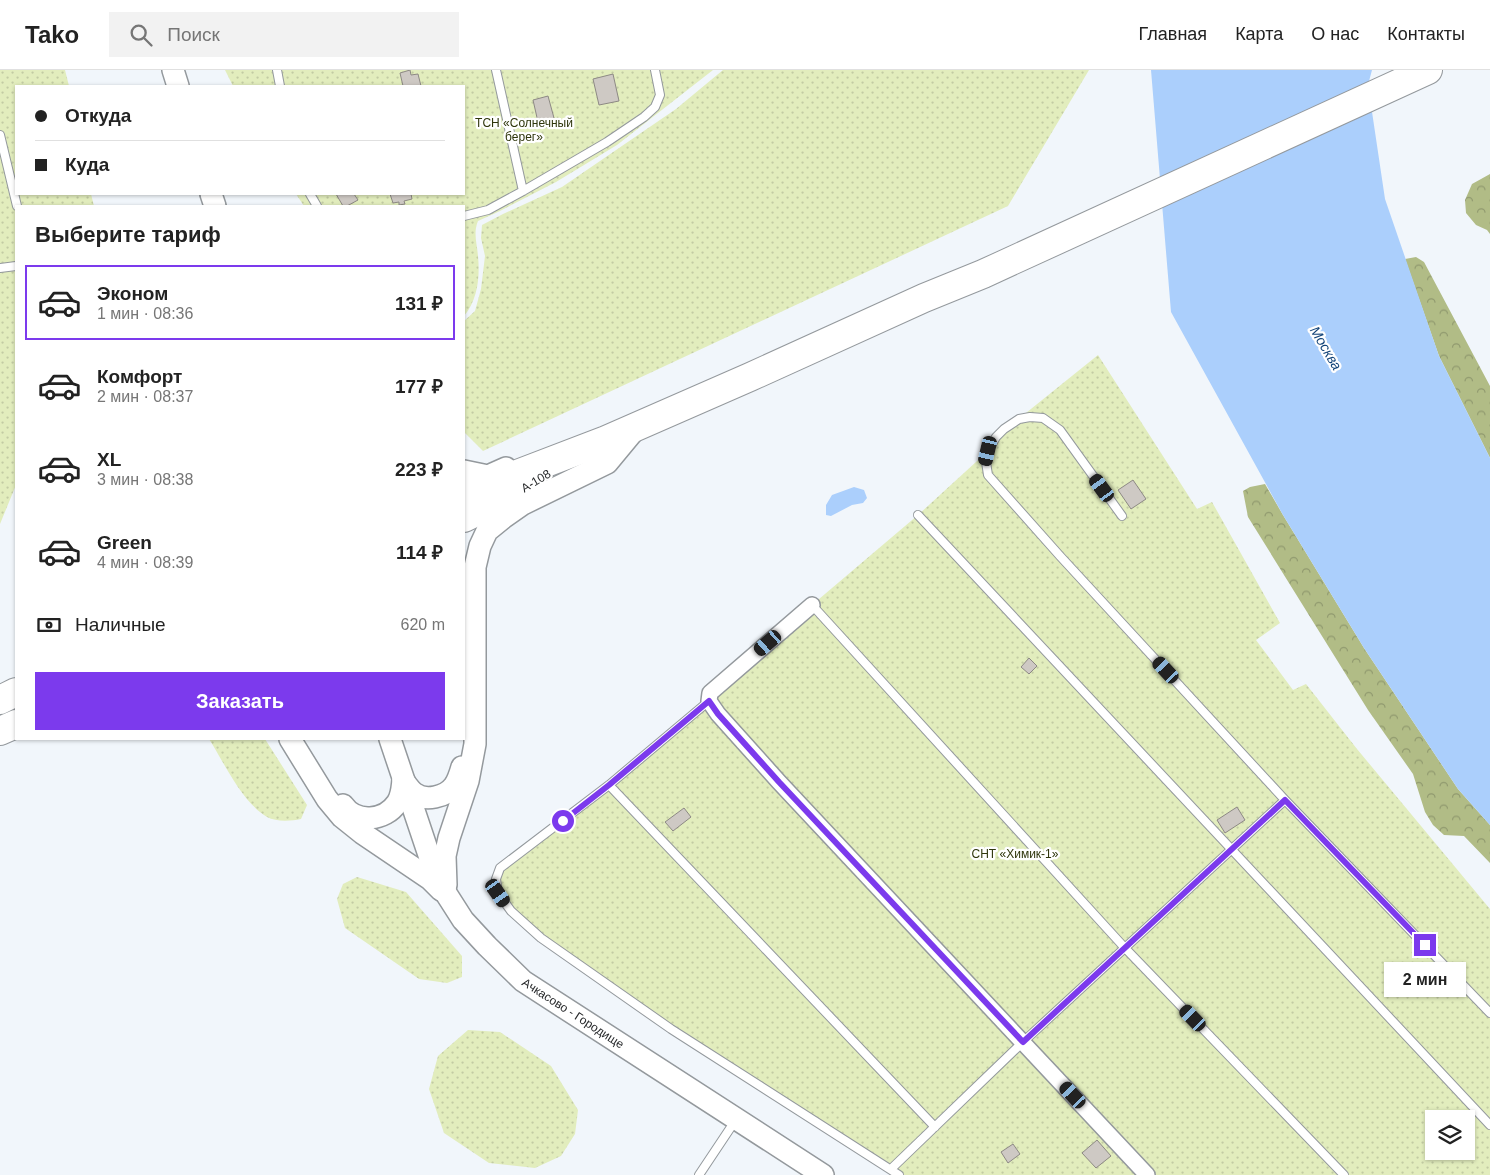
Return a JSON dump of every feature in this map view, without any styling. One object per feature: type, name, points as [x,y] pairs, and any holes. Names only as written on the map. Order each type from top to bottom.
[{"type":"highway","name":"А-108","points":[[465,496],[606,440],[924,298],[984,274],[1428,70]]},
{"type":"highway","name":"А-108","points":[[465,518],[513,495],[606,440]]},
{"type":"highway","points":[[0,700],[15,692]]},
{"type":"highway","points":[[0,731],[15,724]]},
{"type":"street","points":[[173,70],[178,85]]},
{"type":"street","points":[[465,471],[488,476],[602,427],[640,424]]},
{"type":"street","points":[[447,896],[445,856],[449,838],[468,782],[475,744],[475,567],[480,546],[488,531],[523,504],[608,463],[640,424]]},
{"type":"street","points":[[812,605],[710,693],[709,701],[718,714],[779,782],[1147,1175]]},
{"type":"street","points":[[403,780],[414,793],[429,798],[446,794],[458,780],[467,746],[465,654]]},
{"type":"street","points":[[291,740],[327,799],[342,817],[362,833],[430,879],[447,896]]},
{"type":"street","points":[[302,740],[345,808],[364,818],[376,818],[390,811],[401,796],[403,780]]},
{"type":"street","name":"Ачкасово - Городище","points":[[390,740],[431,861],[447,896],[463,920],[487,946],[522,981],[823,1175]]},
{"type":"lane","points":[[276,70],[280,85]]},
{"type":"lane","points":[[496,70],[523,191]]},
{"type":"lane","points":[[465,216],[488,210],[523,191],[607,142],[644,117],[655,107],[660,95],[655,70]]},
{"type":"lane","points":[[0,134],[17,205]]},
{"type":"lane","points":[[0,268],[15,266]]},
{"type":"lane","points":[[1122,516],[1060,430],[1043,418],[1030,417],[1019,419],[1000,433],[988,451],[986,462],[988,475],[1060,556],[1285,800],[1490,1013]]},
{"type":"lane","points":[[918,515],[1490,1125]]},
{"type":"lane","points":[[812,605],[1124,947],[1344,1175]]},
{"type":"lane","points":[[709,701],[609,785],[500,868],[496,879],[498,893],[511,911],[541,938],[671,1029],[899,1175]]},
{"type":"lane","points":[[609,785],[935,1127]]},
{"type":"lane","points":[[891,1170],[1124,947],[1285,800]]},
{"type":"lane","points":[[700,1175],[736,1120]]},
{"type":"green space","points":[[0,70],[65,70],[69,85],[15,85],[15,195],[91,195],[94,205],[15,205],[15,487],[0,524]]},
{"type":"green space","name":"ТСН «Солнечный берег»","points":[[225,70],[713,70],[617,145],[556,182],[478,221],[476,234],[479,264],[477,288],[469,310],[465,315],[465,205],[303,205],[297,195],[465,195],[465,85],[232,85]]},
{"type":"green space","points":[[723,70],[1089,70],[1008,206],[483,451],[465,433],[465,320],[475,311],[481,289],[485,256],[481,238],[482,225],[562,187],[676,109]]},
{"type":"green space","points":[[1490,174],[1490,234],[1487,230],[1476,225],[1466,213],[1465,200],[1472,184]]},
{"type":"green space","points":[[1416,257],[1424,262],[1490,386],[1490,458],[1439,356],[1405,259]]},
{"type":"green space","name":"СНТ «Химик-1»","points":[[1098,355],[1197,509],[1212,502],[1280,623],[1256,640],[1293,690],[1306,684],[1357,749],[1490,909],[1490,1175],[899,1175],[671,1029],[541,938],[498,893],[500,868],[609,785],[812,605],[918,515],[988,451],[996,437]]},
{"type":"green space","points":[[1265,484],[1364,648],[1458,789],[1490,825],[1490,863],[1464,836],[1444,835],[1433,825],[1425,812],[1413,774],[1368,710],[1248,517],[1243,491],[1250,487]]},
{"type":"green space","points":[[210,740],[266,740],[307,805],[301,819],[288,821],[267,817],[249,802]]},
{"type":"green space","points":[[357,877],[406,892],[462,956],[462,977],[447,983],[419,979],[345,928],[337,899],[343,884]]},
{"type":"green space","points":[[468,1030],[500,1032],[551,1066],[578,1110],[575,1134],[561,1156],[535,1168],[489,1163],[444,1133],[429,1089],[438,1056]]},
{"type":"water","name":"Москва","points":[[1151,70],[1372,70],[1368,85],[1385,199],[1439,356],[1490,458],[1490,825],[1458,789],[1364,648],[1283,515],[1171,312]]},
{"type":"water","points":[[854,487],[864,490],[867,498],[863,503],[852,505],[831,516],[826,515],[826,505],[832,495]]},
{"type":"building","points":[[410,70],[411,75],[418,74],[421,85],[403,85],[400,73]]},
{"type":"building","points":[[613,74],[619,101],[599,105],[593,79]]},
{"type":"building","points":[[548,96],[554,118],[538,122],[533,100]]},
{"type":"building","points":[[337,195],[355,195],[358,200],[349,205],[342,205]]},
{"type":"building","points":[[390,195],[411,195],[412,199],[404,201],[405,204],[393,203]]},
{"type":"building","points":[[1133,480],[1146,499],[1131,509],[1118,490]]},
{"type":"building","points":[[1029,658],[1037,666],[1029,674],[1021,667]]},
{"type":"building","points":[[1237,807],[1245,820],[1225,833],[1217,820]]},
{"type":"building","points":[[684,808],[691,817],[673,831],[665,822]]},
{"type":"building","points":[[1097,1140],[1111,1156],[1096,1168],[1082,1153]]},
{"type":"building","points":[[1013,1144],[1020,1154],[1008,1163],[1001,1152]]},
{"type":"route","points":[[563,821],[709,701],[718,714],[779,782],[1023,1042],[1285,800],[1425,945]]}]
